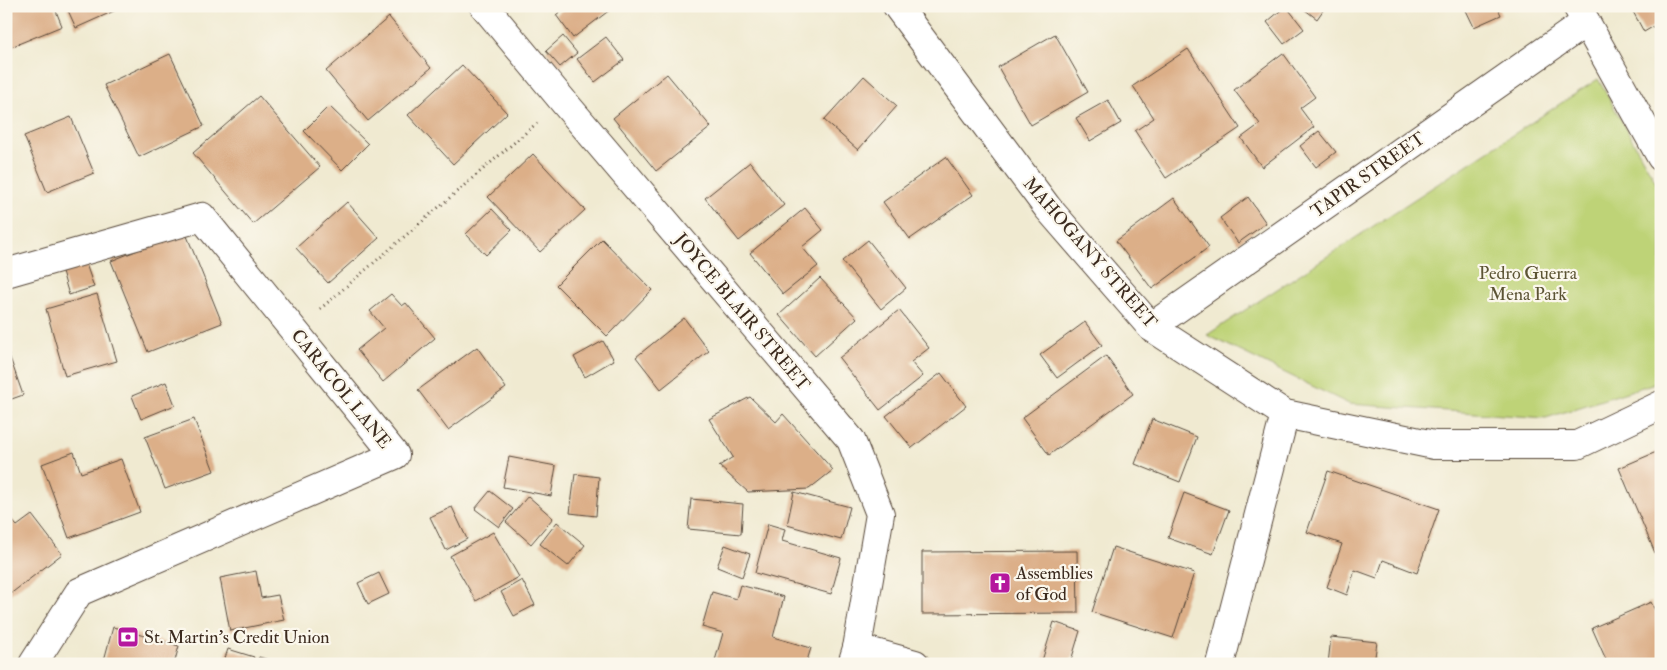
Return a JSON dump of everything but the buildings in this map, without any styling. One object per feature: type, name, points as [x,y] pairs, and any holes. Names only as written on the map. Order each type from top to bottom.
[{"type":"street","name":"JOYCE BLAIR STREET","points":[[484,6],[563,102],[851,440],[880,514],[854,656]]},
{"type":"street","name":"MAHOGANY STREET","points":[[906,10],[1047,207],[1151,327],[1285,414],[1434,445],[1577,444],[1661,406]]},
{"type":"street","name":"TAPIR STREET","points":[[1151,327],[1581,14]]},
{"type":"street","points":[[1581,14],[1661,156]]},
{"type":"street","name":"CARACOL LANE","points":[[6,273],[202,217],[395,455],[79,592],[32,664]]},
{"type":"street","points":[[1220,664],[1285,414]]},
{"type":"street","points":[[854,656],[915,664]]},
{"type":"path","points":[[294,331],[563,102]]},
{"type":"green space","name":"Pedro Guerra Mena Park","points":[[1598,79],[1661,191],[1661,381],[1546,418],[1349,404],[1207,335]]},
{"type":"place","name":"Assemblies of God","points":[[1000,583]]},
{"type":"place","name":"St. Martin's Credit Union","points":[[128,637]]}]
